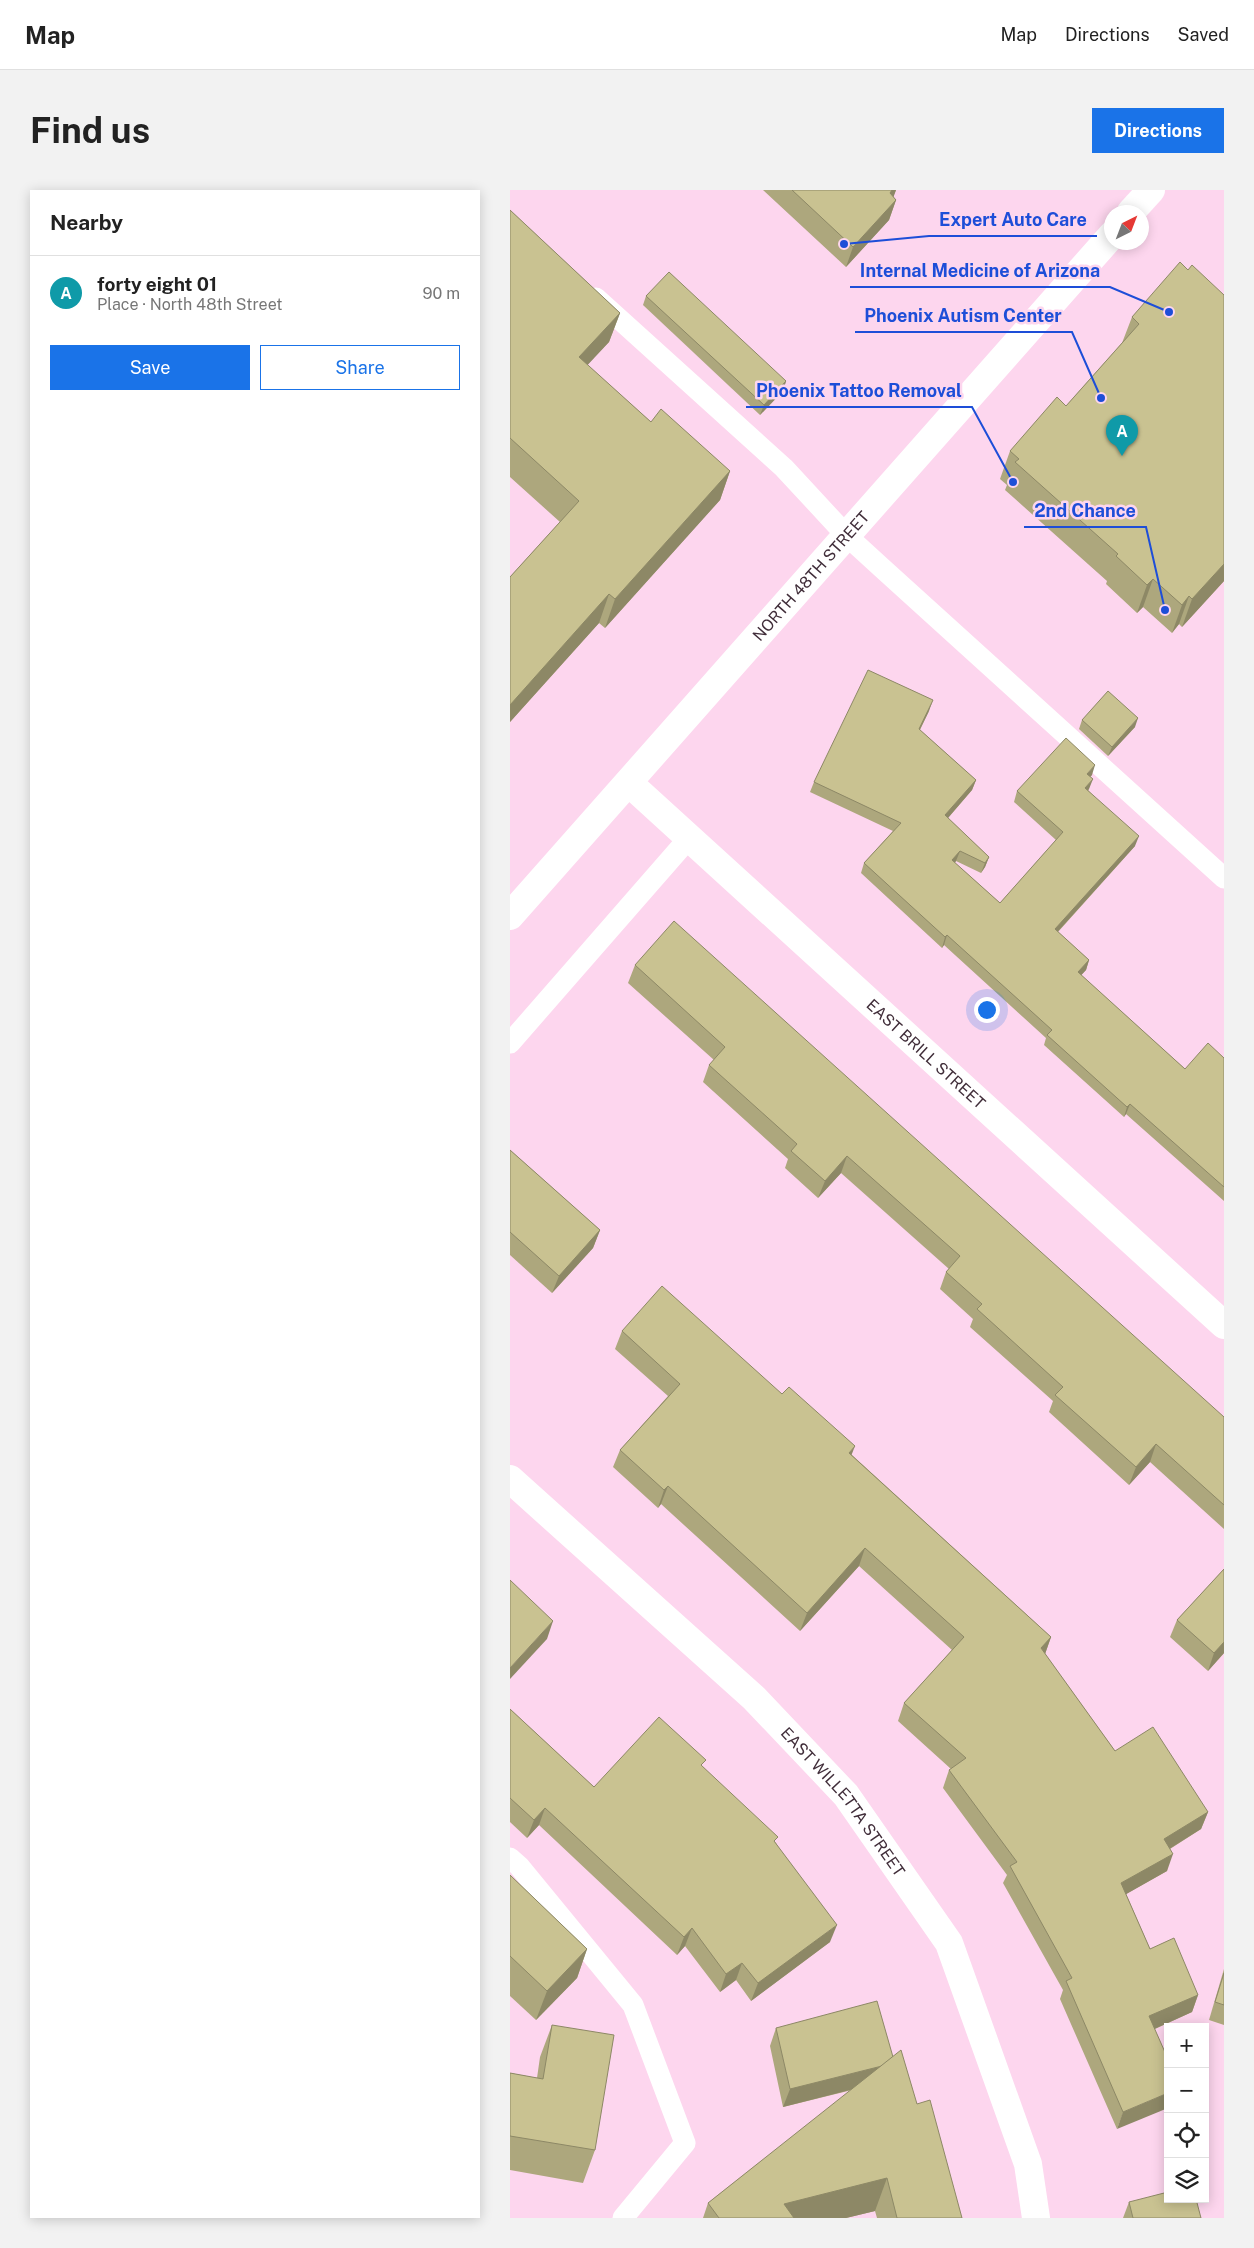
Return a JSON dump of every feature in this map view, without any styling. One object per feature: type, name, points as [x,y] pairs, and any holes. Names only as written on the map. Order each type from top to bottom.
[{"type":"street","points":[[1137,205],[1150,190]]},
{"type":"street","name":"NORTH 48TH STREET","points":[[510,916],[1104,244]]},
{"type":"street","name":"EAST BRILL STREET","points":[[629,783],[1224,1325]]},
{"type":"street","name":"EAST WILLETTA STREET","points":[[510,1479],[754,1698],[846,1795],[949,1943],[1028,2164],[1036,2218]]},
{"type":"lane","points":[[582,285],[784,468],[847,536],[1224,878]]},
{"type":"lane","points":[[510,1043],[689,838]]},
{"type":"lane","points":[[510,1858],[519,1866],[633,2005],[685,2143],[623,2218]]},
{"type":"building","points":[[792,190],[892,190],[890,193],[896,200],[853,247]]},
{"type":"building","points":[[510,210],[620,313],[579,357],[651,422],[661,409],[730,471],[615,599],[609,594],[510,705],[510,577],[579,501],[510,438]]},
{"type":"building","points":[[1180,262],[1188,270],[1192,265],[1224,295],[1224,564],[1192,599],[1189,596],[1182,605],[1153,579],[1147,585],[1116,556],[1118,554],[1015,462],[1019,459],[1010,451],[1057,397],[1066,406],[1139,324],[1132,317]]},
{"type":"building","points":[[669,272],[786,381],[764,405],[646,296]]},
{"type":"building","points":[[868,670],[933,700],[919,729],[976,780],[945,815],[989,857],[985,863],[960,851],[952,860],[1000,903],[1063,832],[1017,791],[1066,738],[1095,765],[1087,774],[1093,779],[1085,788],[1139,836],[1055,929],[1089,960],[1078,972],[1185,1069],[1208,1043],[1224,1058],[1224,1187],[1130,1104],[1127,1107],[1047,1035],[1052,1030],[947,935],[945,937],[864,863],[901,823],[814,782]]},
{"type":"building","points":[[1108,691],[1138,718],[1112,747],[1082,720]]},
{"type":"building","points":[[674,921],[1224,1417],[1224,1505],[1156,1444],[1136,1467],[1055,1395],[1063,1387],[977,1309],[982,1304],[946,1272],[960,1256],[847,1156],[825,1181],[791,1151],[797,1144],[709,1065],[725,1047],[635,965]]},
{"type":"building","points":[[510,1150],[600,1230],[559,1276],[510,1232]]},
{"type":"building","points":[[662,1286],[782,1394],[789,1387],[855,1446],[849,1453],[1051,1637],[1041,1648],[1115,1751],[1153,1727],[1208,1812],[1164,1839],[1173,1854],[1121,1883],[1150,1949],[1174,1938],[1198,1995],[1149,2016],[1164,2050],[1164,2095],[1123,2112],[1066,1981],[1072,1978],[1010,1866],[1017,1862],[949,1770],[966,1758],[904,1703],[964,1637],[865,1548],[807,1613],[668,1486],[664,1490],[620,1450],[680,1384],[622,1331]]},
{"type":"building","points":[[1224,1569],[1224,1642],[1214,1653],[1177,1620]]},
{"type":"building","points":[[510,1580],[553,1621],[510,1668]]},
{"type":"building","points":[[510,1709],[594,1787],[659,1717],[706,1760],[701,1765],[778,1837],[774,1841],[837,1925],[758,1983],[742,1963],[726,1974],[692,1928],[684,1937],[545,1808],[534,1820],[510,1798]]},
{"type":"building","points":[[510,1875],[587,1949],[547,1991],[510,1956]]},
{"type":"building","points":[[1224,1973],[1224,2005],[1215,2002]]},
{"type":"building","points":[[877,2001],[893,2057],[882,2066],[790,2089],[776,2028]]},
{"type":"building","points":[[552,2025],[614,2035],[595,2150],[510,2136],[510,2073],[543,2079]]},
{"type":"building","points":[[901,2050],[917,2104],[930,2100],[962,2218],[897,2218],[887,2178],[784,2204],[794,2218],[719,2218],[708,2203]]},
{"type":"building","points":[[1164,2193],[1164,2203],[1197,2203],[1201,2218],[1133,2218],[1129,2202]]},
{"type":"place","name":"Expert Auto Care","points":[[844,244]]},
{"type":"place","name":"Internal Medicine of Arizona","points":[[1169,312]]},
{"type":"place","name":"Phoenix Autism Center","points":[[1101,398]]},
{"type":"place","name":"forty eight 01","points":[[1122,456]]},
{"type":"place","name":"Phoenix Tattoo Removal","points":[[1013,482]]},
{"type":"place","name":"2nd Chance","points":[[1165,610]]}]
